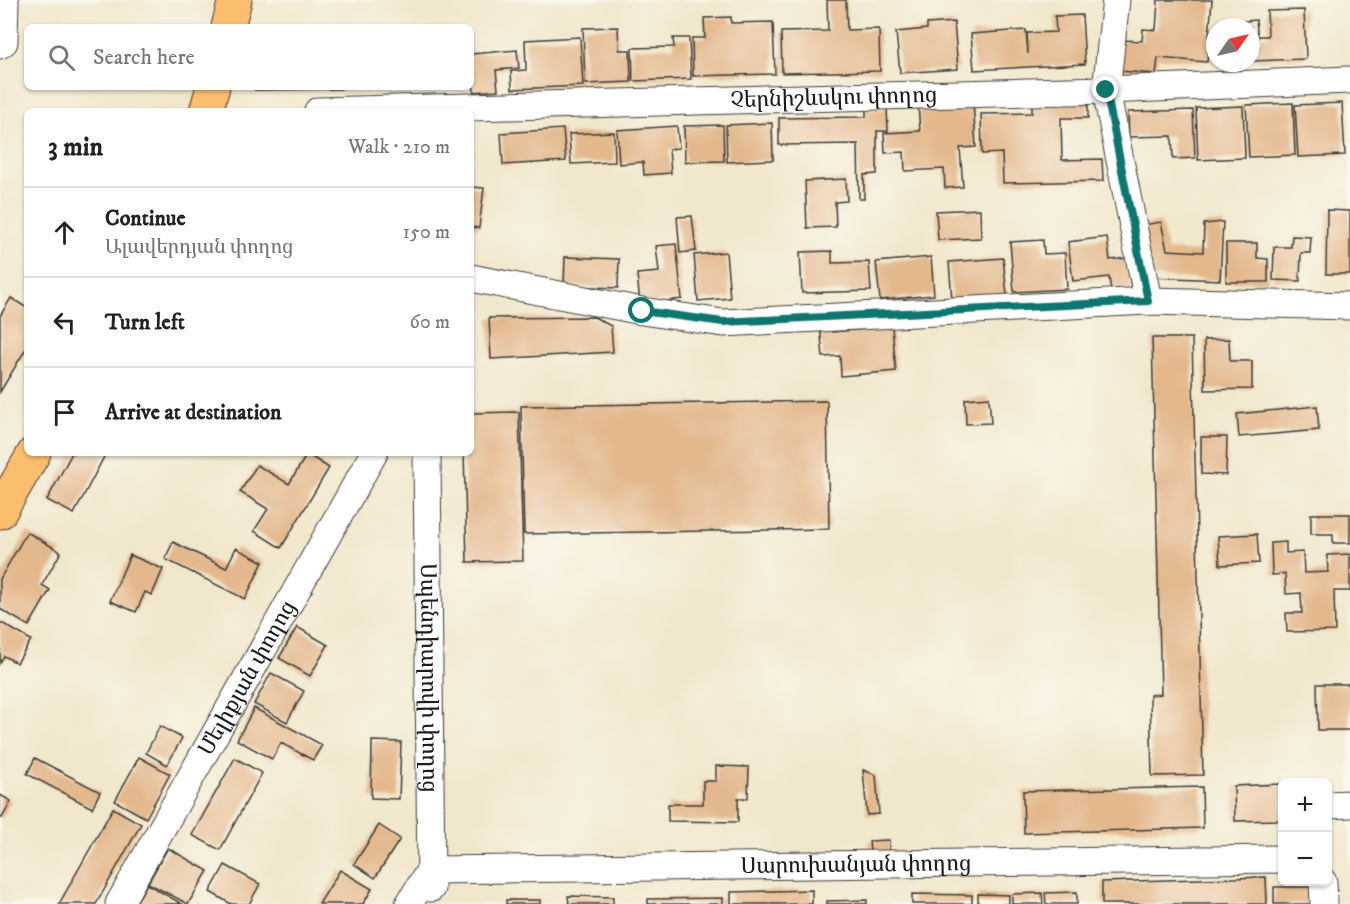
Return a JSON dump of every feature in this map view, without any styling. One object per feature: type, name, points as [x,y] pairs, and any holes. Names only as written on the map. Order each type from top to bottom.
[{"type":"main road","points":[[229,24],[235,0]]},
{"type":"main road","points":[[207,108],[212,90]]},
{"type":"main road","points":[[0,512],[32,456]]},
{"type":"street","points":[[0,45],[4,42],[5,0]]},
{"type":"street","points":[[1116,0],[1106,90],[1148,301]]},
{"type":"street","name":"Չերնիշևսկու փողոց","points":[[431,108],[1106,90],[1350,80]]},
{"type":"street","points":[[474,279],[642,311],[723,322],[1148,301],[1350,306]]},
{"type":"street","name":"Մելիքյան փողոց","points":[[119,904],[372,456]]},
{"type":"street","name":"Սպենդիարովի փողոց","points":[[427,456],[431,904]]},
{"type":"street","points":[[1332,805],[1350,804]]},
{"type":"street","name":"Սարուխանյան փողոց","points":[[430,870],[1278,859]]},
{"type":"street","points":[[409,904],[430,870]]},
{"type":"street","points":[[1323,886],[1324,904]]},
{"type":"building","points":[[827,0],[846,0],[847,30],[879,29],[880,71],[782,73],[781,32],[828,31]]},
{"type":"building","points":[[1158,0],[1212,0],[1211,18],[1206,18],[1206,62],[1158,58],[1156,74],[1120,71],[1122,40],[1142,41],[1143,29],[1156,30]]},
{"type":"building","points":[[1304,10],[1306,59],[1260,61],[1260,36],[1268,36],[1267,11]]},
{"type":"building","points":[[1082,15],[1085,64],[974,70],[971,34],[1026,30],[1028,54],[1027,33],[1056,32],[1055,16]]},
{"type":"building","points":[[731,17],[731,23],[773,22],[775,74],[693,76],[692,38],[705,38],[704,18]]},
{"type":"building","points":[[954,22],[958,69],[900,73],[896,32],[927,29],[927,24]]},
{"type":"building","points":[[618,27],[619,50],[630,50],[631,82],[585,84],[583,28]]},
{"type":"building","points":[[580,37],[583,86],[512,89],[511,71],[526,70],[525,40]]},
{"type":"building","points":[[673,38],[689,38],[691,79],[633,81],[632,48],[674,47]]},
{"type":"building","points":[[517,50],[519,68],[496,70],[498,90],[474,92],[474,54]]},
{"type":"building","points":[[1088,99],[1088,118],[1061,118],[1062,160],[1102,159],[1103,181],[1003,183],[1002,153],[982,154],[981,114],[1032,113],[1032,100]]},
{"type":"building","points":[[973,101],[976,147],[960,148],[963,187],[945,188],[944,169],[905,171],[904,152],[885,153],[884,133],[920,131],[918,105]]},
{"type":"building","points":[[1293,103],[1295,155],[1249,157],[1246,105]]},
{"type":"building","points":[[1342,103],[1345,155],[1298,157],[1295,105]]},
{"type":"building","points":[[1243,106],[1245,158],[1198,160],[1196,108]]},
{"type":"building","points":[[866,109],[887,109],[888,131],[877,131],[877,174],[864,175],[864,199],[859,199],[858,144],[779,145],[779,118],[866,117]]},
{"type":"building","points":[[1193,110],[1195,158],[1173,159],[1172,136],[1129,137],[1128,112]]},
{"type":"building","points":[[772,123],[773,160],[727,162],[726,125]]},
{"type":"building","points":[[723,125],[724,161],[685,162],[684,126]]},
{"type":"building","points":[[677,126],[679,148],[669,149],[671,173],[644,175],[643,162],[619,164],[617,130]]},
{"type":"building","points":[[563,129],[566,161],[503,165],[501,133]]},
{"type":"building","points":[[614,132],[615,162],[571,164],[569,134]]},
{"type":"building","points":[[846,179],[847,201],[835,202],[836,227],[807,228],[805,181]]},
{"type":"building","points":[[474,187],[484,188],[479,228],[474,227]]},
{"type":"building","points":[[980,209],[981,238],[938,240],[936,211]]},
{"type":"building","points":[[1327,210],[1350,211],[1350,274],[1326,274]]},
{"type":"building","points":[[692,216],[696,251],[680,253],[677,217]]},
{"type":"building","points":[[1161,222],[1167,250],[1203,252],[1204,224],[1223,222],[1220,280],[1150,277],[1143,225]]},
{"type":"building","points":[[1292,236],[1311,237],[1310,253],[1301,253],[1300,281],[1273,280],[1274,247],[1291,247]]},
{"type":"building","points":[[1107,237],[1110,260],[1127,258],[1131,288],[1111,291],[1109,277],[1073,281],[1068,242]]},
{"type":"building","points":[[1043,240],[1044,254],[1065,253],[1067,289],[1014,292],[1010,242]]},
{"type":"building","points":[[1226,243],[1257,243],[1257,258],[1268,259],[1268,282],[1226,282]]},
{"type":"building","points":[[676,244],[682,299],[640,304],[637,274],[659,272],[656,246]]},
{"type":"building","points":[[832,251],[832,263],[869,262],[871,291],[802,293],[800,252]]},
{"type":"building","points":[[726,252],[730,298],[698,301],[694,255]]},
{"type":"building","points":[[565,257],[619,259],[618,288],[564,286]]},
{"type":"building","points":[[931,257],[934,295],[880,300],[876,262]]},
{"type":"building","points":[[1003,258],[1007,295],[952,300],[949,262]]},
{"type":"building","points":[[11,298],[24,306],[24,352],[0,392],[0,316]]},
{"type":"building","points":[[594,317],[611,326],[613,352],[491,359],[489,318]]},
{"type":"building","points":[[831,325],[832,332],[892,327],[896,371],[841,376],[840,356],[823,357],[820,326]]},
{"type":"building","points":[[1152,338],[1192,338],[1203,775],[1152,776],[1150,695],[1161,694]]},
{"type":"building","points":[[1229,339],[1230,361],[1252,361],[1252,389],[1205,390],[1204,340]]},
{"type":"building","points":[[989,397],[991,423],[966,424],[965,399]]},
{"type":"building","points":[[827,401],[829,529],[524,534],[521,406]]},
{"type":"building","points":[[1317,406],[1319,430],[1239,437],[1237,414]]},
{"type":"building","points":[[519,412],[523,561],[467,562],[464,456],[474,456],[474,413]]},
{"type":"building","points":[[1201,437],[1227,437],[1226,475],[1201,474]]},
{"type":"building","points":[[70,456],[104,456],[74,514],[47,500]]},
{"type":"building","points":[[306,456],[310,456],[329,468],[281,548],[254,531],[268,509],[240,492],[257,465],[289,484]]},
{"type":"building","points":[[1311,514],[1350,514],[1350,543],[1333,543],[1333,534],[1311,534]]},
{"type":"building","points":[[27,532],[61,552],[42,585],[50,590],[29,626],[0,609],[0,579]]},
{"type":"building","points":[[1257,534],[1259,563],[1220,565],[1218,536]]},
{"type":"building","points":[[173,542],[226,568],[236,548],[263,562],[245,599],[165,559]]},
{"type":"building","points":[[1286,542],[1286,553],[1303,552],[1304,573],[1328,572],[1327,555],[1350,554],[1350,591],[1334,591],[1335,631],[1287,632],[1286,613],[1302,613],[1301,593],[1286,594],[1285,574],[1272,575],[1271,543]]},
{"type":"building","points":[[130,555],[163,569],[152,595],[145,592],[136,612],[110,601]]},
{"type":"building","points":[[0,622],[31,640],[17,663],[4,656],[0,663]]},
{"type":"building","points":[[297,627],[328,645],[310,676],[279,658]]},
{"type":"building","points":[[271,673],[304,691],[287,722],[254,704]]},
{"type":"building","points":[[1317,684],[1350,684],[1350,730],[1318,730]]},
{"type":"building","points":[[254,708],[322,745],[313,760],[281,743],[272,759],[237,740]]},
{"type":"building","points":[[160,726],[182,738],[167,765],[146,753]]},
{"type":"building","points":[[372,741],[401,742],[399,799],[371,798]]},
{"type":"building","points":[[139,757],[170,774],[146,818],[115,801]]},
{"type":"building","points":[[35,758],[100,792],[92,808],[27,774]]},
{"type":"building","points":[[235,758],[262,773],[220,850],[192,835]]},
{"type":"building","points":[[716,766],[749,767],[748,798],[738,798],[738,822],[668,821],[668,804],[703,804],[703,781],[716,781]]},
{"type":"building","points":[[863,770],[876,775],[879,814],[867,815]]},
{"type":"building","points":[[1278,784],[1278,820],[1235,821],[1234,786]]},
{"type":"building","points":[[1202,787],[1203,828],[1024,833],[1023,791]]},
{"type":"building","points":[[0,795],[11,801],[2,818],[0,818]]},
{"type":"building","points":[[113,808],[141,824],[96,904],[59,904]]},
{"type":"building","points":[[379,825],[400,839],[375,878],[354,864]]},
{"type":"building","points":[[889,840],[889,852],[870,852],[869,841]]},
{"type":"building","points":[[168,848],[208,871],[188,904],[148,883]]},
{"type":"building","points":[[225,865],[260,884],[249,904],[231,904],[210,892]]},
{"type":"building","points":[[340,870],[372,889],[363,904],[319,904]]},
{"type":"building","points":[[1266,877],[1267,904],[1102,904],[1102,882]]},
{"type":"building","points":[[147,884],[182,904],[135,904]]},
{"type":"building","points":[[1274,887],[1314,887],[1315,904],[1274,904]]},
{"type":"building","points":[[812,890],[812,904],[731,904],[731,892]]},
{"type":"building","points":[[1077,892],[1077,904],[1046,904],[1045,893]]},
{"type":"building","points":[[1042,893],[1043,904],[1012,904],[1012,894]]},
{"type":"building","points":[[912,894],[972,895],[972,904],[912,904]]},
{"type":"building","points":[[978,894],[1009,895],[1009,904],[978,904]]},
{"type":"building","points":[[568,896],[613,897],[613,904],[569,904]]},
{"type":"building","points":[[723,898],[723,904],[648,904],[648,899]]},
{"type":"building","points":[[506,900],[540,900],[540,904],[506,904]]},
{"type":"building","points":[[867,900],[867,904],[827,904],[827,901]]},
{"type":"route","points":[[642,311],[723,322],[1148,301],[1106,90]]}]
